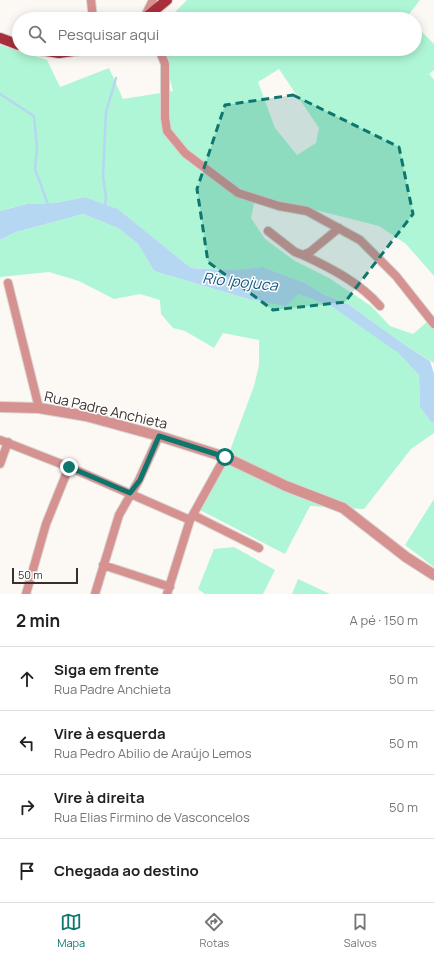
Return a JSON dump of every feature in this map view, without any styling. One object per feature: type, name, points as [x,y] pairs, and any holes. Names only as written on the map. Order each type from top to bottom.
[{"type":"main road","points":[[152,12],[167,0]]},
{"type":"main road","points":[[0,38],[12,42]]},
{"type":"street","points":[[91,0],[92,12]]},
{"type":"street","points":[[147,12],[153,0]]},
{"type":"street","points":[[162,56],[165,64],[165,118],[167,131],[185,153],[238,193],[279,206],[307,211],[360,240],[381,260],[434,324]]},
{"type":"street","points":[[303,255],[310,252],[339,228]]},
{"type":"street","points":[[268,231],[295,252],[332,268],[371,295],[380,306]]},
{"type":"street","points":[[8,283],[39,408]]},
{"type":"street","name":"Rua Padre Anchieta","points":[[0,407],[39,408],[86,416],[159,436],[225,457],[286,486],[343,508],[406,557],[434,575]]},
{"type":"street","points":[[95,594],[119,515],[130,493],[140,480],[159,436]]},
{"type":"street","points":[[0,464],[4,441],[192,518],[259,548]]},
{"type":"street","points":[[103,565],[168,591],[192,518],[225,457]]},
{"type":"street","points":[[26,594],[46,524],[69,467]]},
{"type":"highlighted area","points":[[293,95],[399,147],[413,214],[345,302],[273,310],[208,262],[197,189],[225,105]]},
{"type":"green space","points":[[187,0],[420,0],[411,12],[175,12]]},
{"type":"green space","points":[[422,32],[434,44],[434,70],[429,74],[434,80],[434,276],[406,244],[379,226],[256,195],[251,218],[265,239],[295,261],[329,278],[371,306],[390,326],[413,334],[434,316],[434,363],[405,345],[348,304],[323,294],[305,283],[263,267],[231,270],[191,268],[118,209],[85,197],[55,203],[27,204],[0,211],[0,45],[12,49],[12,56],[34,56],[47,60],[60,87],[109,68],[123,99],[173,91],[164,56],[422,56]],"holes":[[[279,69],[319,128],[316,143],[297,155],[275,128],[258,82]]]},
{"type":"green space","points":[[83,214],[118,228],[138,244],[154,271],[248,299],[298,294],[331,306],[394,349],[419,375],[420,407],[431,422],[434,422],[434,433],[411,449],[364,509],[310,506],[285,554],[200,510],[225,464],[254,386],[259,365],[259,340],[223,333],[214,348],[185,331],[173,328],[161,314],[160,300],[140,294],[114,299],[79,281],[49,272],[0,277],[0,240],[16,232]]},
{"type":"green space","points":[[434,499],[434,567],[405,545]]},
{"type":"green space","points":[[234,547],[275,570],[263,594],[205,594],[198,589],[214,549]]},
{"type":"green space","points":[[298,579],[330,594],[292,594]]},
{"type":"water","name":"Rio Ipojuca","points":[[85,197],[118,209],[191,268],[231,270],[263,267],[305,283],[323,294],[348,304],[430,361],[434,374],[434,422],[431,422],[420,407],[419,375],[397,352],[331,306],[298,294],[286,306],[248,299],[154,271],[138,244],[118,228],[83,214],[16,232],[0,240],[0,211],[27,204],[55,203]]},
{"type":"waterway","points":[[105,208],[106,197],[103,176],[106,112],[116,78]]},
{"type":"waterway","points":[[0,94],[34,116],[37,147],[35,169],[49,207]]},
{"type":"route","points":[[69,467],[130,493],[140,480],[159,436],[209,450],[225,457]]}]
